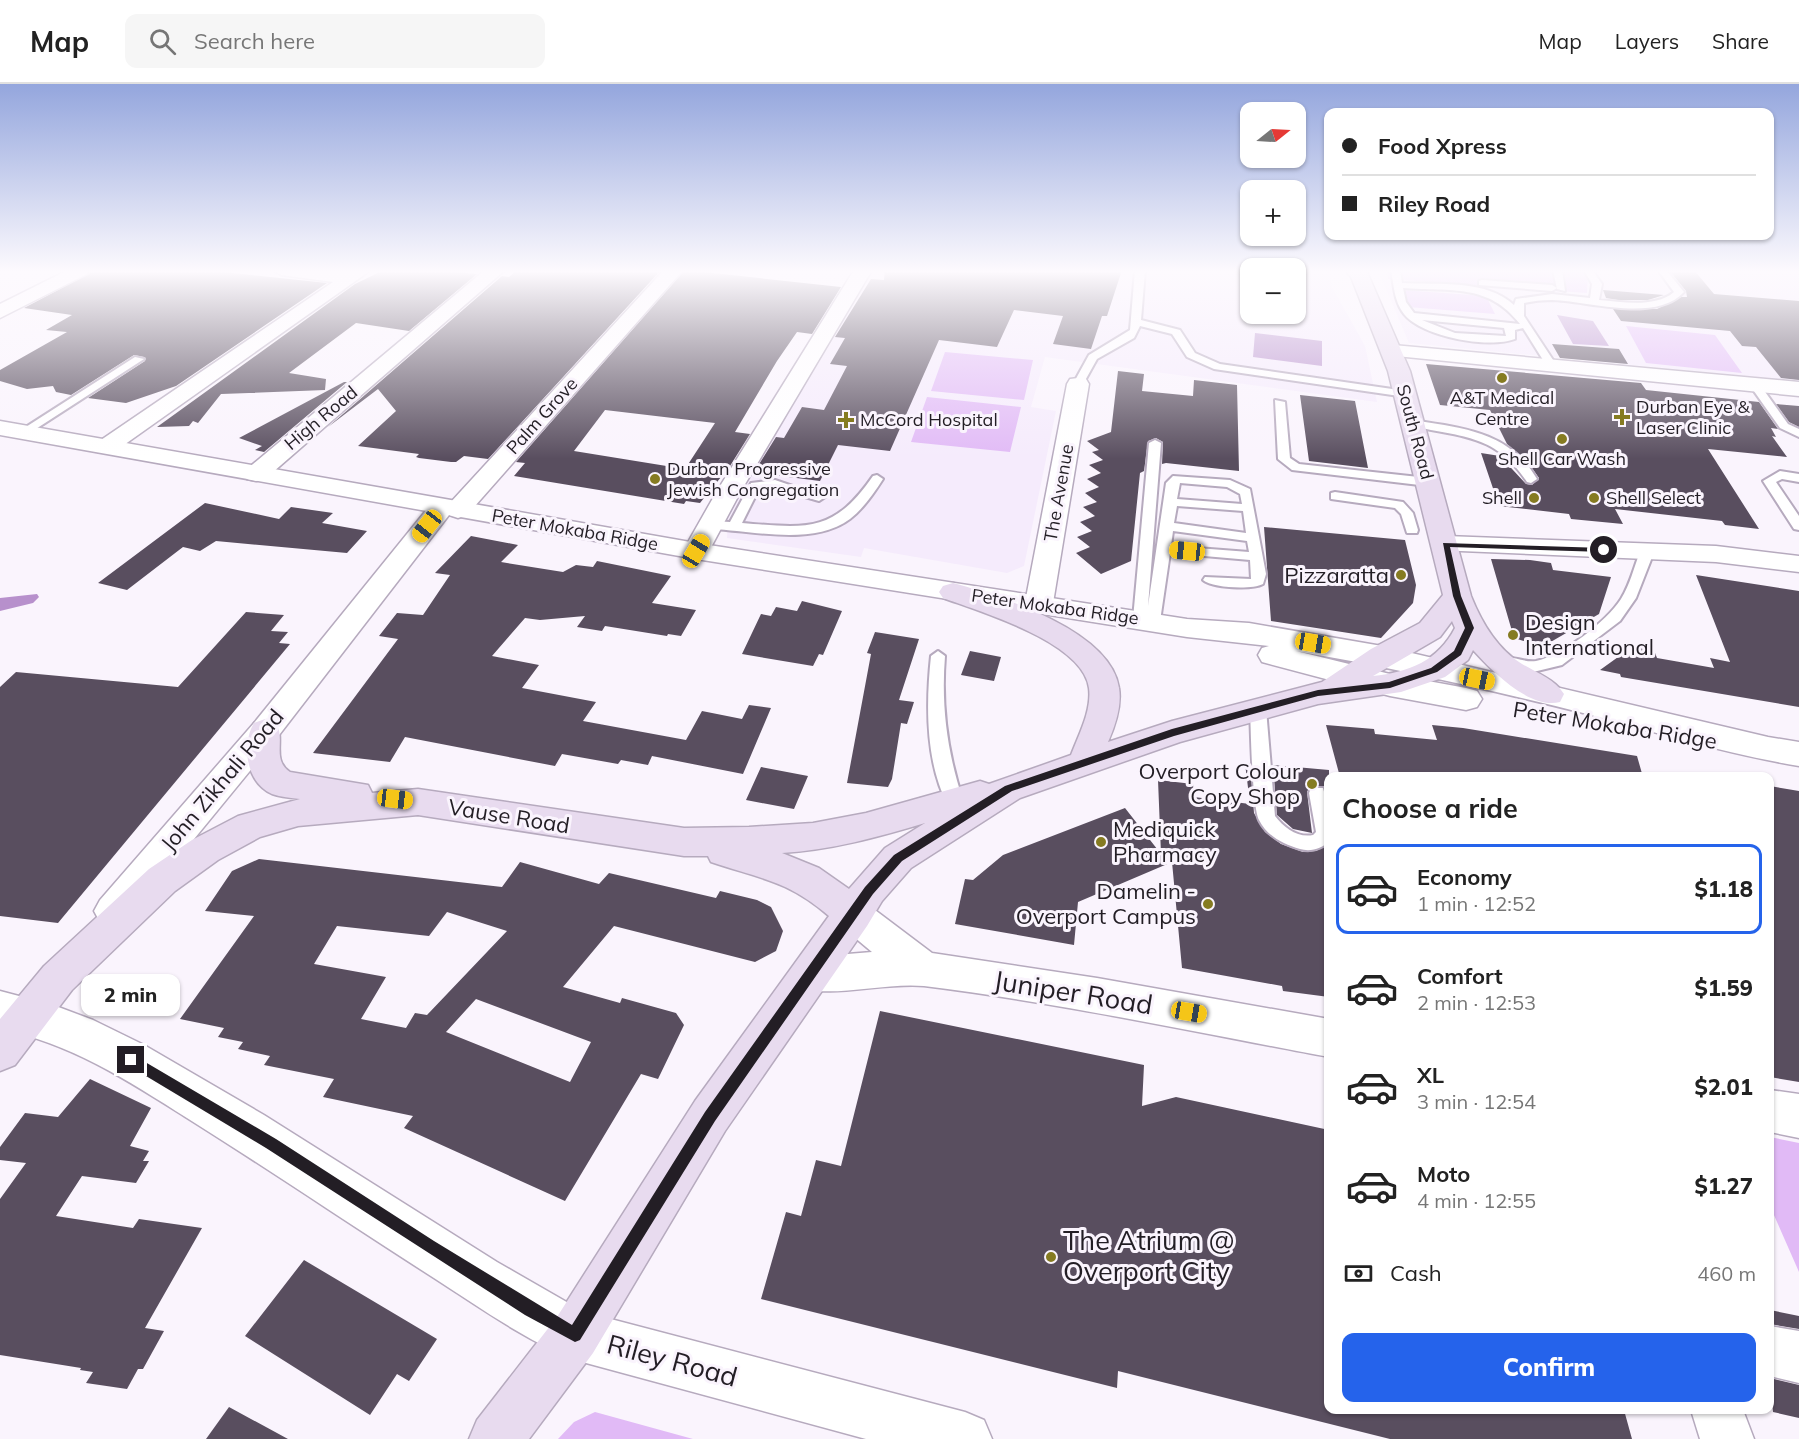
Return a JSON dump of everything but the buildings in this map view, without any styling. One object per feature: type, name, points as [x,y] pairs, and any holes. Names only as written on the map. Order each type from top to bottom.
[{"type":"main road","name":"South Road","points":[[1385,333],[1406,394],[1446,544],[1457,596],[1469,628]]},
{"type":"main road","points":[[953,592],[1060,637],[1077,647],[1090,660],[1104,685],[1098,727],[1085,761]]},
{"type":"main road","points":[[1386,671],[1430,630],[1457,596]]},
{"type":"main road","points":[[496,1439],[575,1335],[710,1116],[854,915],[869,890],[898,858],[1008,789],[1085,761],[1172,733],[1386,671],[1434,670],[1457,653],[1469,628],[1515,675],[1549,694]]},
{"type":"main road","points":[[265,731],[262,755],[270,775],[282,784],[418,802]]},
{"type":"main road","name":"Vause Road","points":[[58,978],[162,880],[205,850],[250,826],[298,813],[418,802],[684,843],[813,837],[866,827],[954,800],[1008,789]]},
{"type":"main road","points":[[684,843],[778,865],[818,885],[854,915]]},
{"type":"main road","name":"John Zikhali Road","points":[[0,1051],[14,1012],[58,978]]},
{"type":"street","points":[[106,447],[270,333]]},
{"type":"street","name":"High Road","points":[[256,474],[422,333]]},
{"type":"street","name":"Palm Grove","points":[[450,509],[615,333]]},
{"type":"street","points":[[696,551],[729,491],[825,333]]},
{"type":"street","points":[[1393,351],[1799,389]]},
{"type":"street","name":"The Avenue","points":[[1039,603],[1078,384]]},
{"type":"street","name":"Peter Mokaba Ridge","points":[[10,432],[696,551],[1147,620],[1187,628],[1292,661],[1342,683]]},
{"type":"street","name":"John Zikhali Road","points":[[58,978],[450,509]]},
{"type":"street","points":[[1446,544],[1739,556],[1799,564]]},
{"type":"street","name":"Peter Mokaba Ridge","points":[[1187,628],[1249,633],[1561,718],[1799,754]]},
{"type":"street","name":"Peter Mokaba Ridge","points":[[1434,670],[1549,694],[1765,748]]},
{"type":"street","name":"Juniper Road","points":[[854,915],[922,969]]},
{"type":"street","name":"Juniper Road","points":[[811,975],[892,968],[922,969],[1097,996],[1324,1037]]},
{"type":"street","name":"Riley Road","points":[[14,1012],[115,1051],[271,1143],[530,1310],[575,1335],[965,1439]]},
{"type":"street","points":[[1774,1112],[1799,1116]]},
{"type":"street","points":[[1774,1352],[1799,1357]]},
{"type":"street","points":[[1718,1414],[1727,1439]]},
{"type":"lane","points":[[1078,384],[1093,357],[1131,333]]},
{"type":"lane","points":[[1177,333],[1191,355],[1218,367],[1406,394]]},
{"type":"lane","points":[[1530,333],[1552,366]]},
{"type":"lane","points":[[10,432],[140,359]]},
{"type":"lane","points":[[1754,384],[1784,426],[1799,434]]},
{"type":"lane","points":[[1279,402],[1284,459],[1296,467],[1428,482]]},
{"type":"lane","points":[[1412,423],[1452,430],[1498,445],[1519,458],[1531,479]]},
{"type":"lane","points":[[1147,620],[1155,443]]},
{"type":"lane","points":[[1799,478],[1780,476],[1769,481],[1799,526]]},
{"type":"lane","points":[[1147,620],[1164,549],[1172,483],[1184,478],[1242,488],[1246,492],[1257,557],[1258,581],[1252,584],[1210,580]]},
{"type":"lane","points":[[712,525],[815,529],[832,524],[856,507],[878,479]]},
{"type":"lane","points":[[734,526],[755,486],[775,484],[819,497]]},
{"type":"lane","points":[[1335,496],[1399,504],[1407,513],[1412,530]]},
{"type":"lane","points":[[1171,502],[1249,508]]},
{"type":"lane","points":[[1168,526],[1253,538]]},
{"type":"lane","points":[[1164,549],[1257,557]]},
{"type":"lane","points":[[1498,660],[1520,666],[1543,666],[1557,661],[1615,618],[1629,598],[1647,552]]},
{"type":"lane","points":[[938,656],[934,690],[938,746],[954,800]]},
{"type":"lane","points":[[1258,709],[1266,817],[1271,827],[1290,840],[1313,843],[1324,836]]},
{"type":"lane","points":[[1317,793],[1324,828]]},
{"type":"shaded area","points":[[836,333],[1358,333],[1365,346],[1377,402],[1045,357],[1031,407],[1056,411],[1024,566],[1007,573],[864,548],[861,557],[727,538],[728,514]]},
{"type":"shaded area","points":[[1255,333],[1322,341],[1322,366],[1253,357]]},
{"type":"shaded area","points":[[1405,333],[1799,333],[1799,381],[1409,343]]},
{"type":"shaded area","points":[[1567,333],[1601,333],[1609,346],[1573,344]]},
{"type":"shaded area","points":[[1630,333],[1715,335],[1742,373],[1646,363]]},
{"type":"shaded area","points":[[945,352],[1033,360],[1024,400],[931,391]]},
{"type":"shaded area","points":[[927,397],[1021,407],[1010,452],[911,442]]},
{"type":"shaded area","points":[[37,594],[39,597],[33,603],[0,611],[0,598]]},
{"type":"shaded area","points":[[1774,1138],[1799,1143],[1799,1272],[1774,1215]]},
{"type":"shaded area","points":[[595,1412],[693,1439],[558,1439],[574,1422]]},
{"type":"place","name":"A&T Medical Centre","points":[[1502,378]]},
{"type":"place","name":"Durban Eye & Laser Clinic","points":[[1622,417]]},
{"type":"place","name":"McCord Hospital","points":[[846,420]]},
{"type":"place","name":"Shell Car Wash","points":[[1562,439]]},
{"type":"place","name":"Durban Progressive Jewish Congregation","points":[[655,479]]},
{"type":"place","name":"Shell","points":[[1534,498]]},
{"type":"place","name":"Shell Select","points":[[1594,498]]},
{"type":"place","name":"Pizzaratta","points":[[1401,575]]},
{"type":"place","name":"Design International","points":[[1513,635]]},
{"type":"place","name":"Overport Colour Copy Shop","points":[[1312,784]]},
{"type":"place","name":"Mediquick Pharmacy","points":[[1101,842]]},
{"type":"place","name":"Damelin - Overport Campus","points":[[1208,904]]},
{"type":"place","name":"The Atrium @ Overport City","points":[[1051,1257]]},
{"type":"route","points":[[131,1060],[271,1143],[368,1208],[530,1310],[575,1335],[710,1116],[854,915],[869,890],[898,858],[1008,789],[1085,761],[1172,733],[1318,693],[1390,685],[1434,670],[1457,653],[1469,628],[1465,612],[1457,596],[1446,544],[1604,550]]}]
